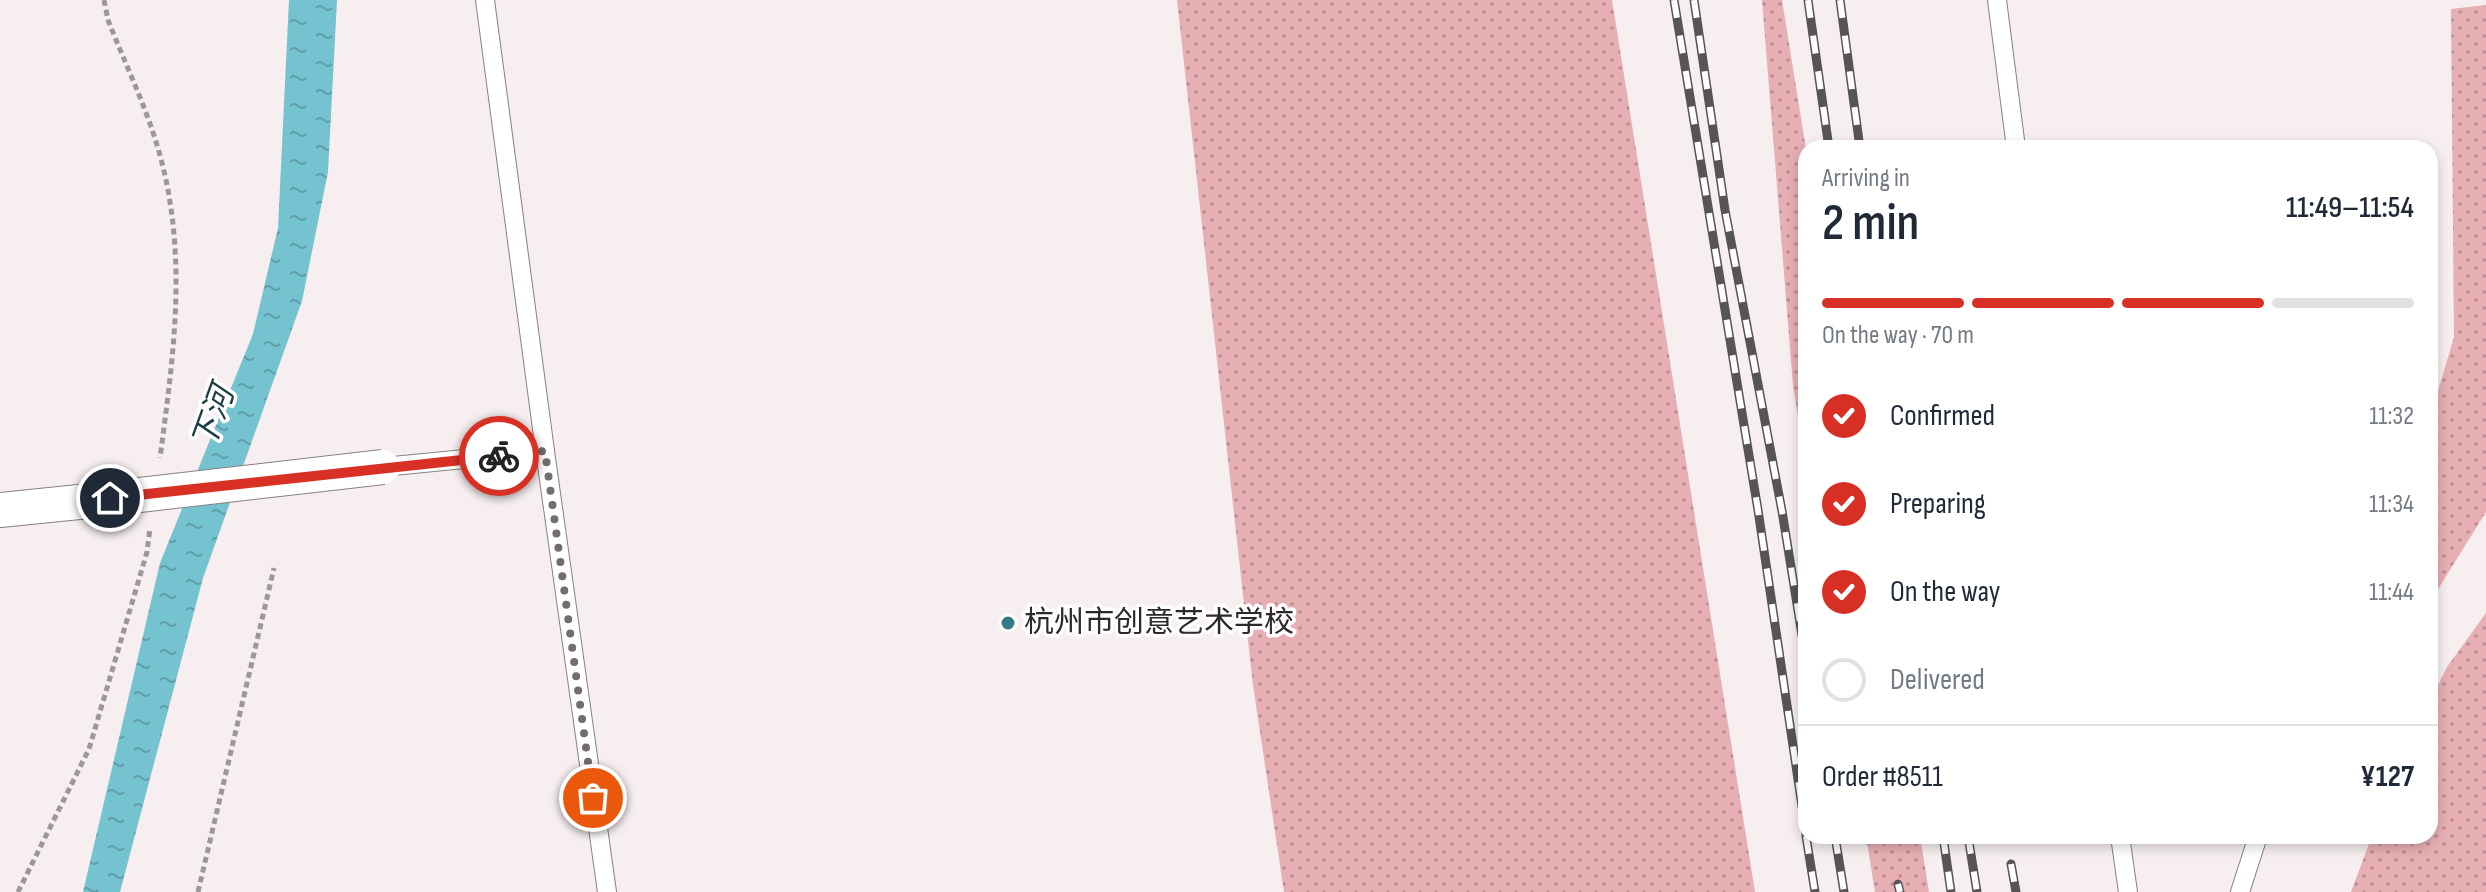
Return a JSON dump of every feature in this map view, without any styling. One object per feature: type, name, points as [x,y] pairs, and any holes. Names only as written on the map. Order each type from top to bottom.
[{"type":"street","points":[[0,510],[383,467]]},
{"type":"lane","points":[[485,0],[607,892]]},
{"type":"lane","points":[[1997,0],[2015,140]]},
{"type":"lane","points":[[383,467],[545,451]]},
{"type":"lane","points":[[2121,844],[2128,892]]},
{"type":"lane","points":[[2240,892],[2255,844]]},
{"type":"path","points":[[104,0],[108,20],[157,145],[176,239],[177,328],[159,462]]},
{"type":"path","points":[[18,892],[89,749],[147,552],[151,522]]},
{"type":"path","points":[[198,892],[274,568]]},
{"type":"shaded area","points":[[1177,0],[1612,0],[1755,892],[1284,892],[1253,685]]},
{"type":"shaded area","points":[[1762,0],[1782,0],[1805,140],[1798,140],[1798,417]]},
{"type":"shaded area","points":[[2486,5],[2486,512],[2438,589],[2438,391],[2454,337],[2451,9]]},
{"type":"shaded area","points":[[2486,613],[2486,892],[2351,892],[2369,844],[2438,844],[2438,685],[2447,667]]},
{"type":"shaded area","points":[[1867,844],[1921,844],[1929,892],[1875,892]]},
{"type":"water","points":[[289,0],[337,0],[328,172],[302,301],[203,578],[120,892],[83,892],[160,563],[253,334],[278,228]]},
{"type":"railway","points":[[1674,0],[1758,510],[1798,779]]},
{"type":"railway","points":[[1694,0],[1725,210],[1798,610]]},
{"type":"railway","points":[[1808,0],[1828,140]]},
{"type":"railway","points":[[1840,0],[1859,140]]},
{"type":"railway","points":[[1807,844],[1815,892]]},
{"type":"railway","points":[[1836,844],[1844,892]]},
{"type":"railway","points":[[1944,844],[1951,892]]},
{"type":"railway","points":[[1969,844],[1977,892]]},
{"type":"railway","points":[[2011,864],[2016,892]]},
{"type":"railway","points":[[1898,884],[1900,892]]},
{"type":"way so far","points":[[499,456],[545,451],[593,798]]},
{"type":"place","name":"杭州市创意艺术学校","points":[[1008,623]]},
{"type":"route","points":[[110,498],[499,456]]},
{"type":"water label","name":"下河","points":[[214,418]]}]
